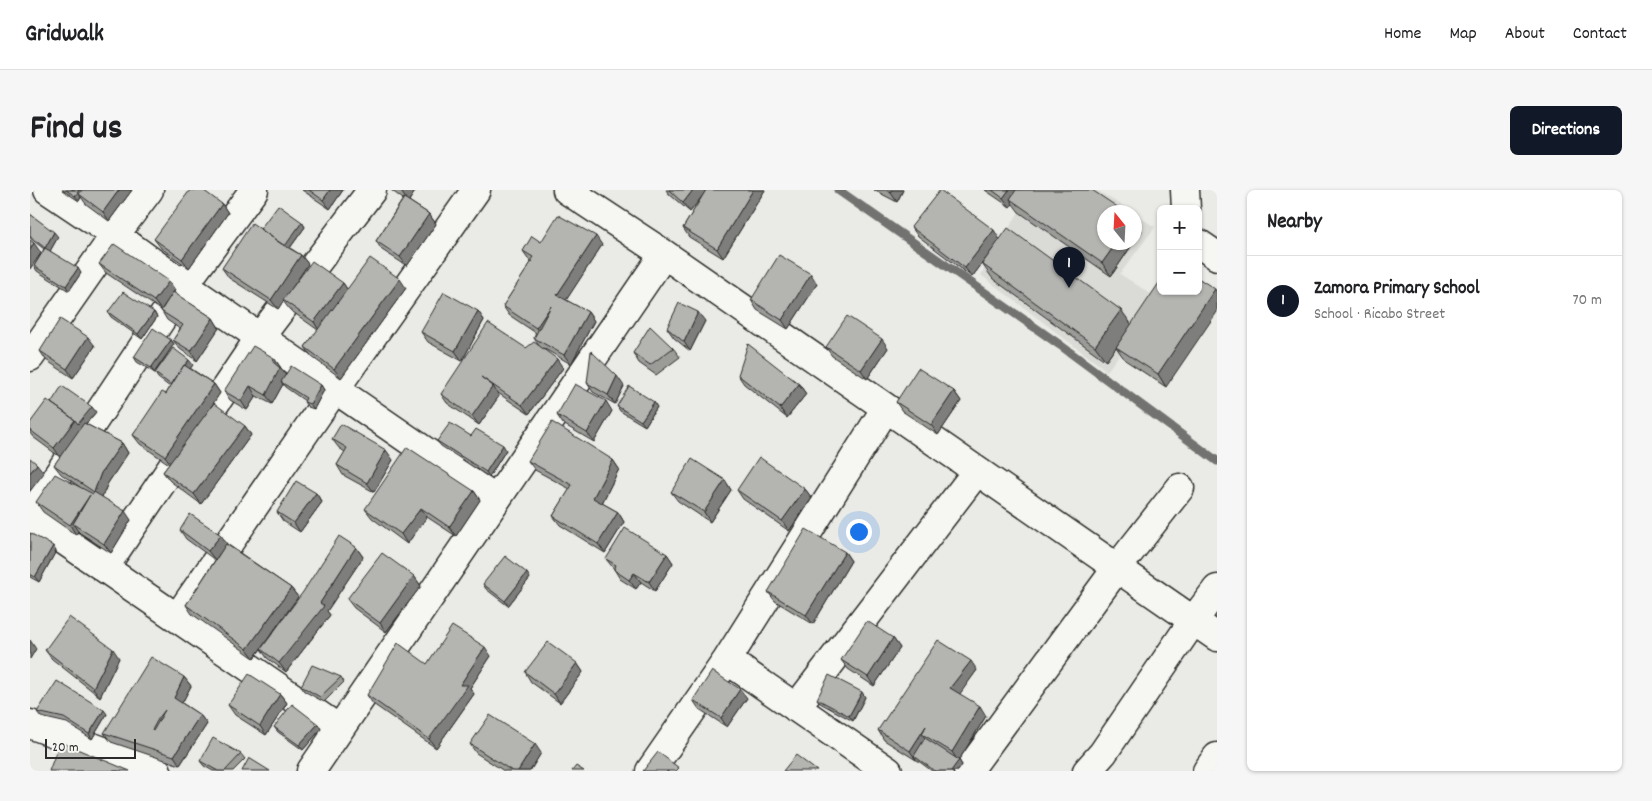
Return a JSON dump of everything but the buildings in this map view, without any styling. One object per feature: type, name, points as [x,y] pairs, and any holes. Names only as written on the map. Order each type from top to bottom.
[{"type":"street","points":[[30,196],[34,190]]},
{"type":"street","points":[[48,190],[496,500]]},
{"type":"street","points":[[30,357],[115,235],[149,190]]},
{"type":"street","points":[[254,190],[184,285],[30,517],[340,729]]},
{"type":"street","points":[[104,568],[260,337],[372,190]]},
{"type":"street","points":[[177,618],[335,389],[476,190]]},
{"type":"street","points":[[567,190],[664,254],[1217,637]]},
{"type":"street","points":[[1185,190],[1186,205]]},
{"type":"street","points":[[1202,245],[1217,256]]},
{"type":"street","points":[[311,771],[664,254]]},
{"type":"street","points":[[650,771],[727,660],[886,408]]},
{"type":"street","points":[[796,708],[977,470]]},
{"type":"street","points":[[968,771],[1117,568],[1180,488]]},
{"type":"street","points":[[1087,771],[1103,753],[1193,621],[1217,590]]},
{"type":"street","points":[[727,660],[796,708],[858,763],[888,771]]},
{"type":"street","points":[[30,724],[157,771]]},
{"type":"street","points":[[1207,771],[1217,756]]},
{"type":"shaded area","points":[[1032,190],[1096,190],[1121,205],[1097,205],[1097,250],[1138,250],[1120,274],[1160,300],[1107,371],[981,275]]},
{"type":"shaded area","points":[[1142,219],[1155,227],[1142,244]]},
{"type":"waterway","points":[[838,190],[1060,345],[1217,461]]},
{"type":"place","name":"Zamora Primary School","points":[[1069,288]]}]
